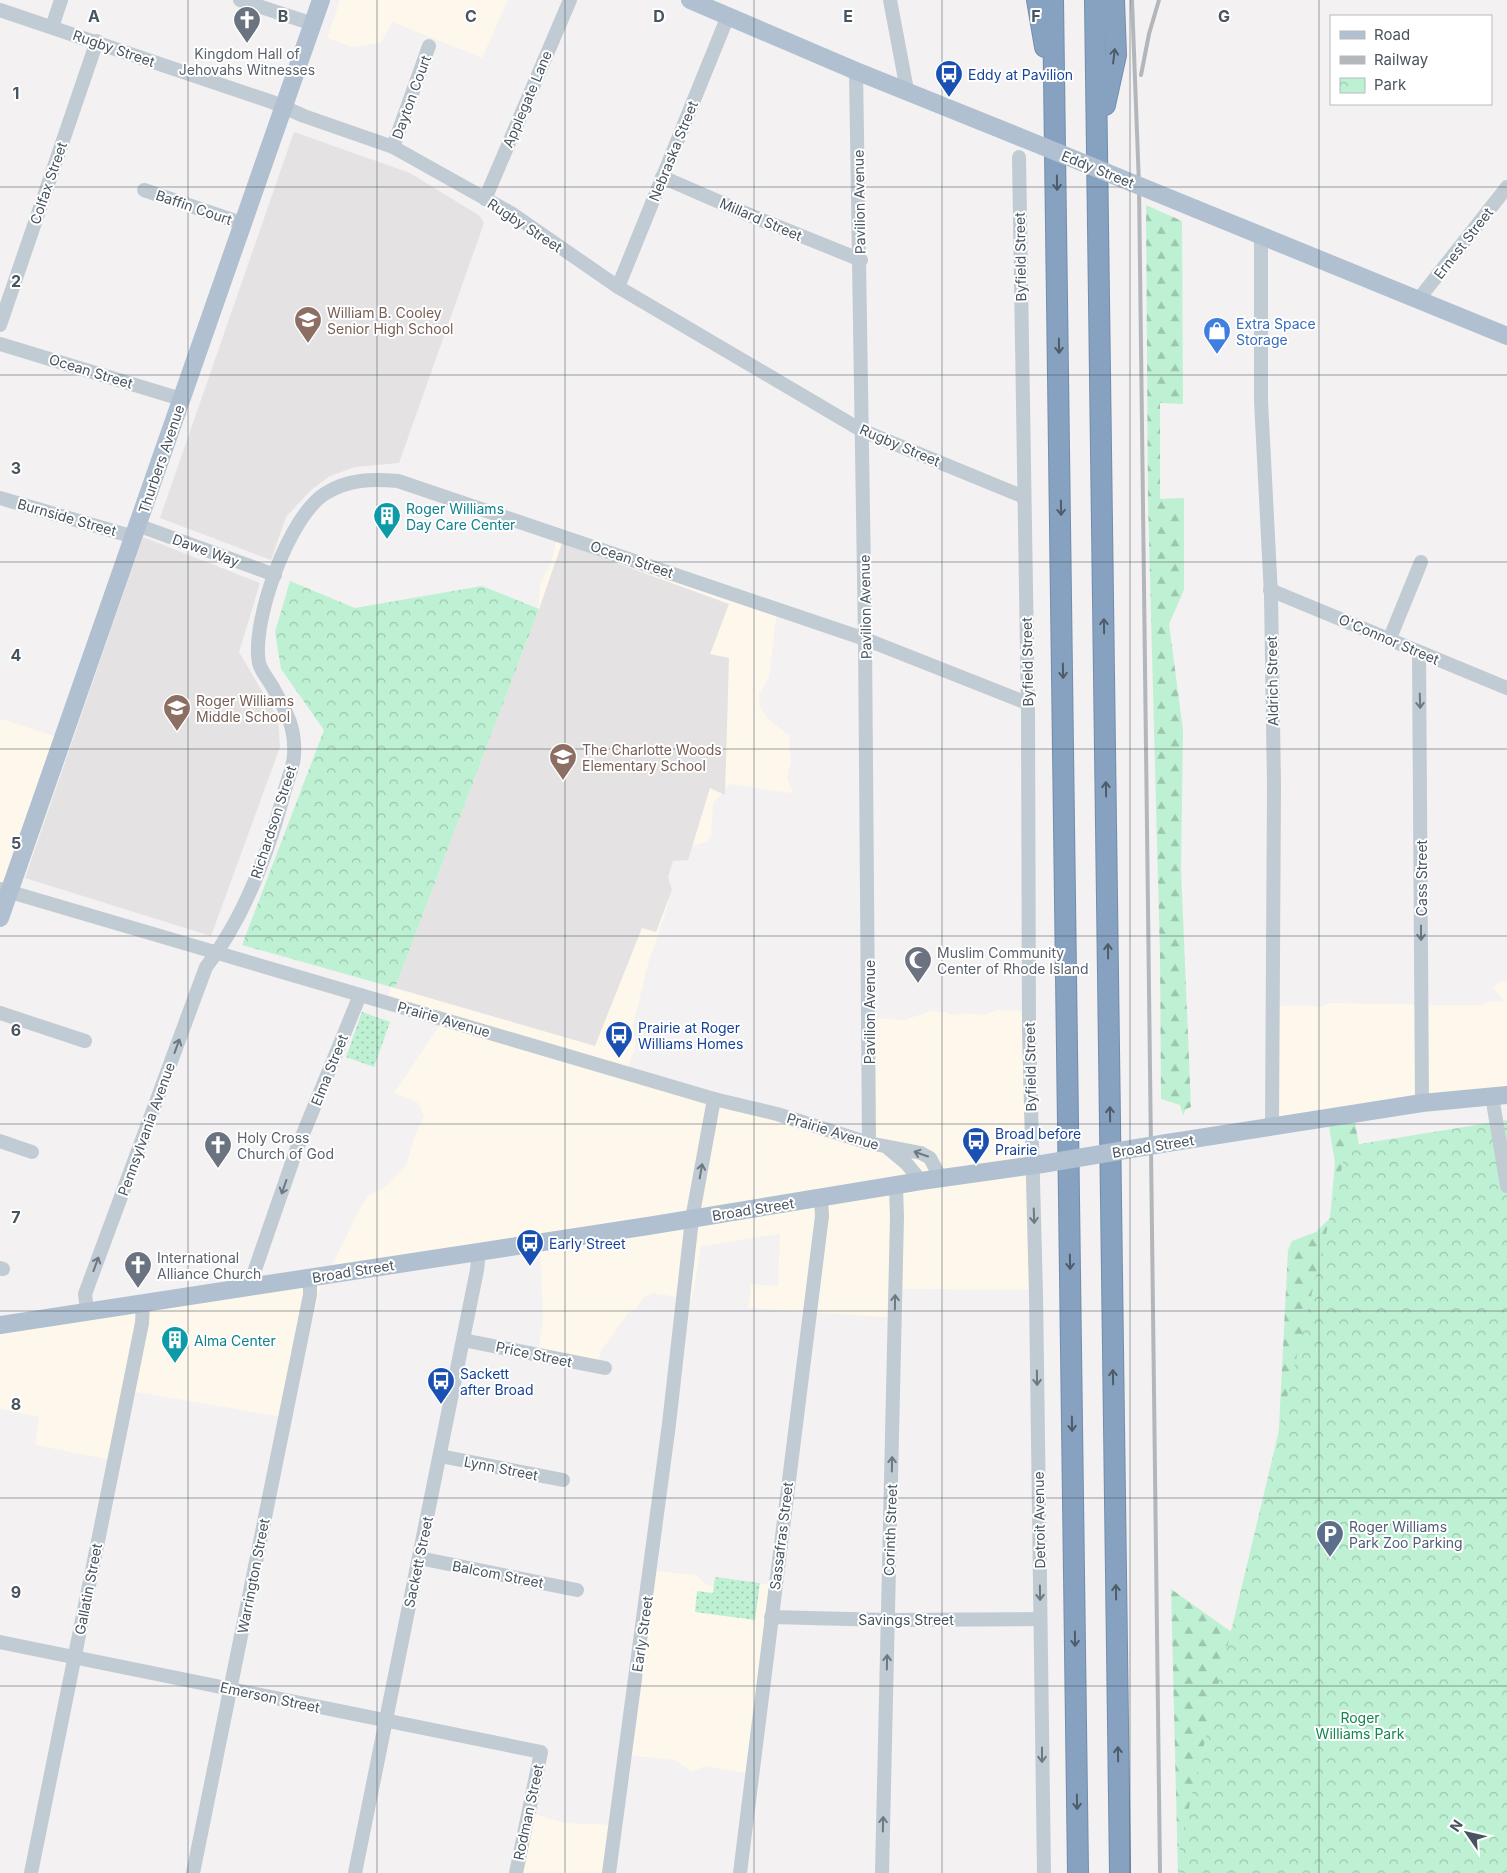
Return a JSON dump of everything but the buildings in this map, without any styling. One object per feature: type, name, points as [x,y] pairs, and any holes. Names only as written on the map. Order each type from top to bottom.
[{"type":"highway","points":[[1037,0],[1056,117]]},
{"type":"highway","points":[[1053,0],[1078,1873]]},
{"type":"highway","points":[[1095,0],[1120,1873]]},
{"type":"highway","points":[[1098,138],[1116,55],[1114,0]]},
{"type":"main road","name":"Thurbers Avenue","points":[[0,918],[5,891],[136,531],[321,0]]},
{"type":"main road","name":"Eddy Street","points":[[690,0],[856,71],[907,90],[1507,336]]},
{"type":"main road","name":"Broad Street","points":[[0,1325],[87,1311],[142,1305],[821,1199],[921,1181],[1037,1166],[1166,1143],[1422,1103],[1500,1095]]},
{"type":"street","points":[[52,27],[61,0]]},
{"type":"street","points":[[240,0],[313,24]]},
{"type":"street","name":"Applegate Lane","points":[[485,199],[570,0]]},
{"type":"street","points":[[890,0],[907,90]]},
{"type":"street","name":"Rugby Street","points":[[0,10],[97,41],[393,147],[511,213],[618,287],[861,430],[1024,497]]},
{"type":"street","name":"Nebraska Street","points":[[618,287],[728,16]]},
{"type":"street","name":"Colfax Street","points":[[0,325],[97,41]]},
{"type":"street","name":"Dayton Court","points":[[393,147],[430,46]]},
{"type":"street","name":"Pavilion Avenue","points":[[856,71],[865,639],[869,1143]]},
{"type":"street","name":"Byfield Street","points":[[1019,156],[1027,703],[1037,1166]]},
{"type":"street","name":"Millard Street","points":[[662,177],[860,260]]},
{"type":"street","name":"Ernest Street","points":[[1418,300],[1507,187]]},
{"type":"street","name":"Baffin Court","points":[[144,190],[244,224]]},
{"type":"street","name":"Aldrich Street","points":[[1260,235],[1261,401],[1270,590],[1274,785],[1272,1127]]},
{"type":"street","name":"Ocean Street","points":[[0,344],[181,399]]},
{"type":"street","name":"Ocean Street","points":[[274,575],[292,533],[306,510],[324,494],[345,484],[369,478],[398,480],[865,639],[1027,703]]},
{"type":"street","name":"Burnside Street","points":[[0,498],[136,531]]},
{"type":"street","name":"Dawe Way","points":[[136,531],[274,575]]},
{"type":"street","points":[[1390,638],[1421,562]]},
{"type":"street","name":"Richardson Street","points":[[218,951],[248,899],[279,813],[294,758],[293,727],[260,665],[257,642],[274,575]]},
{"type":"street","name":"O'Connor Street","points":[[1270,590],[1507,688]]},
{"type":"street","name":"Cass Street","points":[[1419,652],[1422,1103]]},
{"type":"street","name":"Prairie Avenue","points":[[5,891],[218,951],[360,995],[714,1099],[777,1114],[888,1148],[921,1153],[930,1158],[941,1179]]},
{"type":"street","name":"Pennsylvania Avenue","points":[[87,1311],[85,1294],[206,967],[218,951]]},
{"type":"street","name":"Elma Street","points":[[249,1287],[296,1151],[360,995]]},
{"type":"street","points":[[0,1013],[85,1041]]},
{"type":"street","points":[[1500,1095],[1507,1186]]},
{"type":"street","name":"Early Street","points":[[609,1873],[668,1434],[692,1219],[714,1099]]},
{"type":"street","points":[[0,1141],[32,1152]]},
{"type":"street","name":"Prairie Avenue","points":[[888,1148],[906,1163],[921,1181]]},
{"type":"street","name":"Detroit Avenue","points":[[1037,1166],[1044,1873]]},
{"type":"street","name":"Corinth Street","points":[[882,1873],[896,1187]]},
{"type":"street","name":"Sassafras Street","points":[[740,1873],[821,1224],[821,1199]]},
{"type":"street","name":"Sackett Street","points":[[355,1873],[440,1456],[479,1251]]},
{"type":"street","name":"Warrington Street","points":[[193,1873],[310,1296],[310,1278]]},
{"type":"street","name":"Gallatin Street","points":[[31,1873],[142,1323],[142,1305]]},
{"type":"street","name":"Price Street","points":[[463,1340],[606,1368]]},
{"type":"street","name":"Lynn Street","points":[[440,1456],[563,1480]]},
{"type":"street","name":"Balcom Street","points":[[419,1558],[577,1590]]},
{"type":"street","name":"Savings Street","points":[[771,1617],[888,1620],[1040,1619]]},
{"type":"street","name":"Emerson Street","points":[[0,1642],[541,1752]]},
{"type":"street","name":"Rodman Street","points":[[516,1873],[541,1752]]},
{"type":"shaded area","points":[[340,0],[508,0],[482,58],[392,22],[382,42],[352,47],[327,38]]},
{"type":"shaded area","points":[[294,132],[410,173],[480,216],[484,223],[399,463],[355,467],[330,476],[311,490],[286,517],[271,560],[160,518]]},
{"type":"shaded area","points":[[557,536],[777,611],[769,678],[759,694],[760,707],[768,719],[790,736],[789,750],[791,760],[787,779],[793,791],[790,793],[730,784],[713,803],[711,836],[706,842],[681,848],[663,875],[669,902],[648,964],[633,1025],[636,1045],[627,1070],[865,1147],[870,1018],[905,1020],[930,1011],[945,1012],[953,1015],[963,1013],[985,1015],[997,1010],[1028,1011],[1039,1290],[901,1289],[898,1318],[748,1308],[751,1284],[778,1286],[780,1234],[701,1246],[692,1300],[654,1293],[644,1297],[635,1310],[630,1311],[601,1351],[598,1363],[538,1351],[543,1319],[540,1248],[324,1281],[360,1208],[368,1196],[385,1187],[406,1166],[414,1138],[424,1116],[418,1103],[394,1093],[444,1019],[387,1000],[394,973],[535,615],[539,603],[540,584],[552,560]]},
{"type":"shaded area","name":"Roger Williams Middle School","points":[[143,537],[260,583],[239,652],[278,718],[280,747],[211,936],[25,878]]},
{"type":"shaded area","points":[[562,543],[729,604],[710,654],[729,658],[725,795],[710,788],[688,860],[673,861],[668,877],[672,890],[656,932],[642,928],[595,1046],[395,988],[539,609]]},
{"type":"shaded area","points":[[2,719],[63,739],[0,890],[0,721]]},
{"type":"shaded area","points":[[1507,981],[1507,1097],[1276,1133],[1275,1006],[1307,1005],[1319,1007],[1330,1003],[1480,1005],[1491,1001],[1504,1002],[1493,987],[1499,982]]},
{"type":"shaded area","points":[[317,1283],[321,1285],[290,1418],[130,1391],[111,1460],[35,1445],[39,1417],[0,1409],[0,1334]]},
{"type":"shaded area","points":[[654,1571],[696,1575],[705,1584],[721,1588],[745,1581],[778,1586],[751,1774],[705,1766],[692,1772],[675,1760],[626,1755]]},
{"type":"shaded area","points":[[532,1813],[564,1823],[614,1825],[609,1873],[519,1873]]},
{"type":"green space","points":[[1146,205],[1182,221],[1183,404],[1160,403],[1160,499],[1184,498],[1184,590],[1169,624],[1183,730],[1181,869],[1191,1107],[1186,1109],[1183,1115],[1180,1105],[1161,1099],[1160,955],[1148,501]]},
{"type":"green space","points":[[290,581],[355,608],[482,586],[539,609],[395,988],[242,945],[324,730],[281,669],[275,632]]},
{"type":"green space","points":[[362,1012],[390,1022],[374,1067],[346,1057]]},
{"type":"green space","name":"Roger Williams Park","points":[[1507,1120],[1507,1873],[1179,1873],[1180,1845],[1347,1146]]},
{"type":"green space","points":[[1351,1121],[1355,1122],[1361,1157],[1215,1873],[1178,1873],[1171,1589],[1230,1631],[1233,1629],[1278,1447],[1288,1250],[1292,1241],[1316,1232],[1330,1218],[1335,1163],[1329,1126]]},
{"type":"green space","points":[[715,1577],[760,1583],[755,1620],[695,1612],[697,1591],[713,1593]]},
{"type":"railway","points":[[1132,0],[1139,185],[1160,1873]]},
{"type":"railway","points":[[1141,75],[1149,34],[1159,0]]},
{"type":"place","name":"Kingdom Hall of Jehovahs Witnesses","points":[[247,44]]},
{"type":"place","name":"Eddy at Pavilion","points":[[949,98]]},
{"type":"place","name":"William B. Cooley Senior High School","points":[[308,344]]},
{"type":"place","name":"Extra Space Storage","points":[[1217,355]]},
{"type":"place","name":"Roger Williams Day Care Center","points":[[387,540]]},
{"type":"place","name":"Roger Williams Middle School","points":[[177,732]]},
{"type":"place","name":"The Charlotte Woods Elementary School","points":[[563,781]]},
{"type":"place","name":"Muslim Community Center of Rhode Island","points":[[918,984]]},
{"type":"place","name":"Prairie at Roger Williams Homes","points":[[619,1059]]},
{"type":"place","name":"Broad before Prairie","points":[[976,1165]]},
{"type":"place","name":"Holy Cross Church of God","points":[[218,1169]]},
{"type":"place","name":"Early Street","points":[[530,1267]]},
{"type":"place","name":"International Alliance Church","points":[[138,1289]]},
{"type":"place","name":"Alma Center","points":[[175,1364]]},
{"type":"place","name":"Sackett after Broad","points":[[441,1405]]},
{"type":"place","name":"Roger Williams Park Zoo Parking","points":[[1330,1558]]}]
